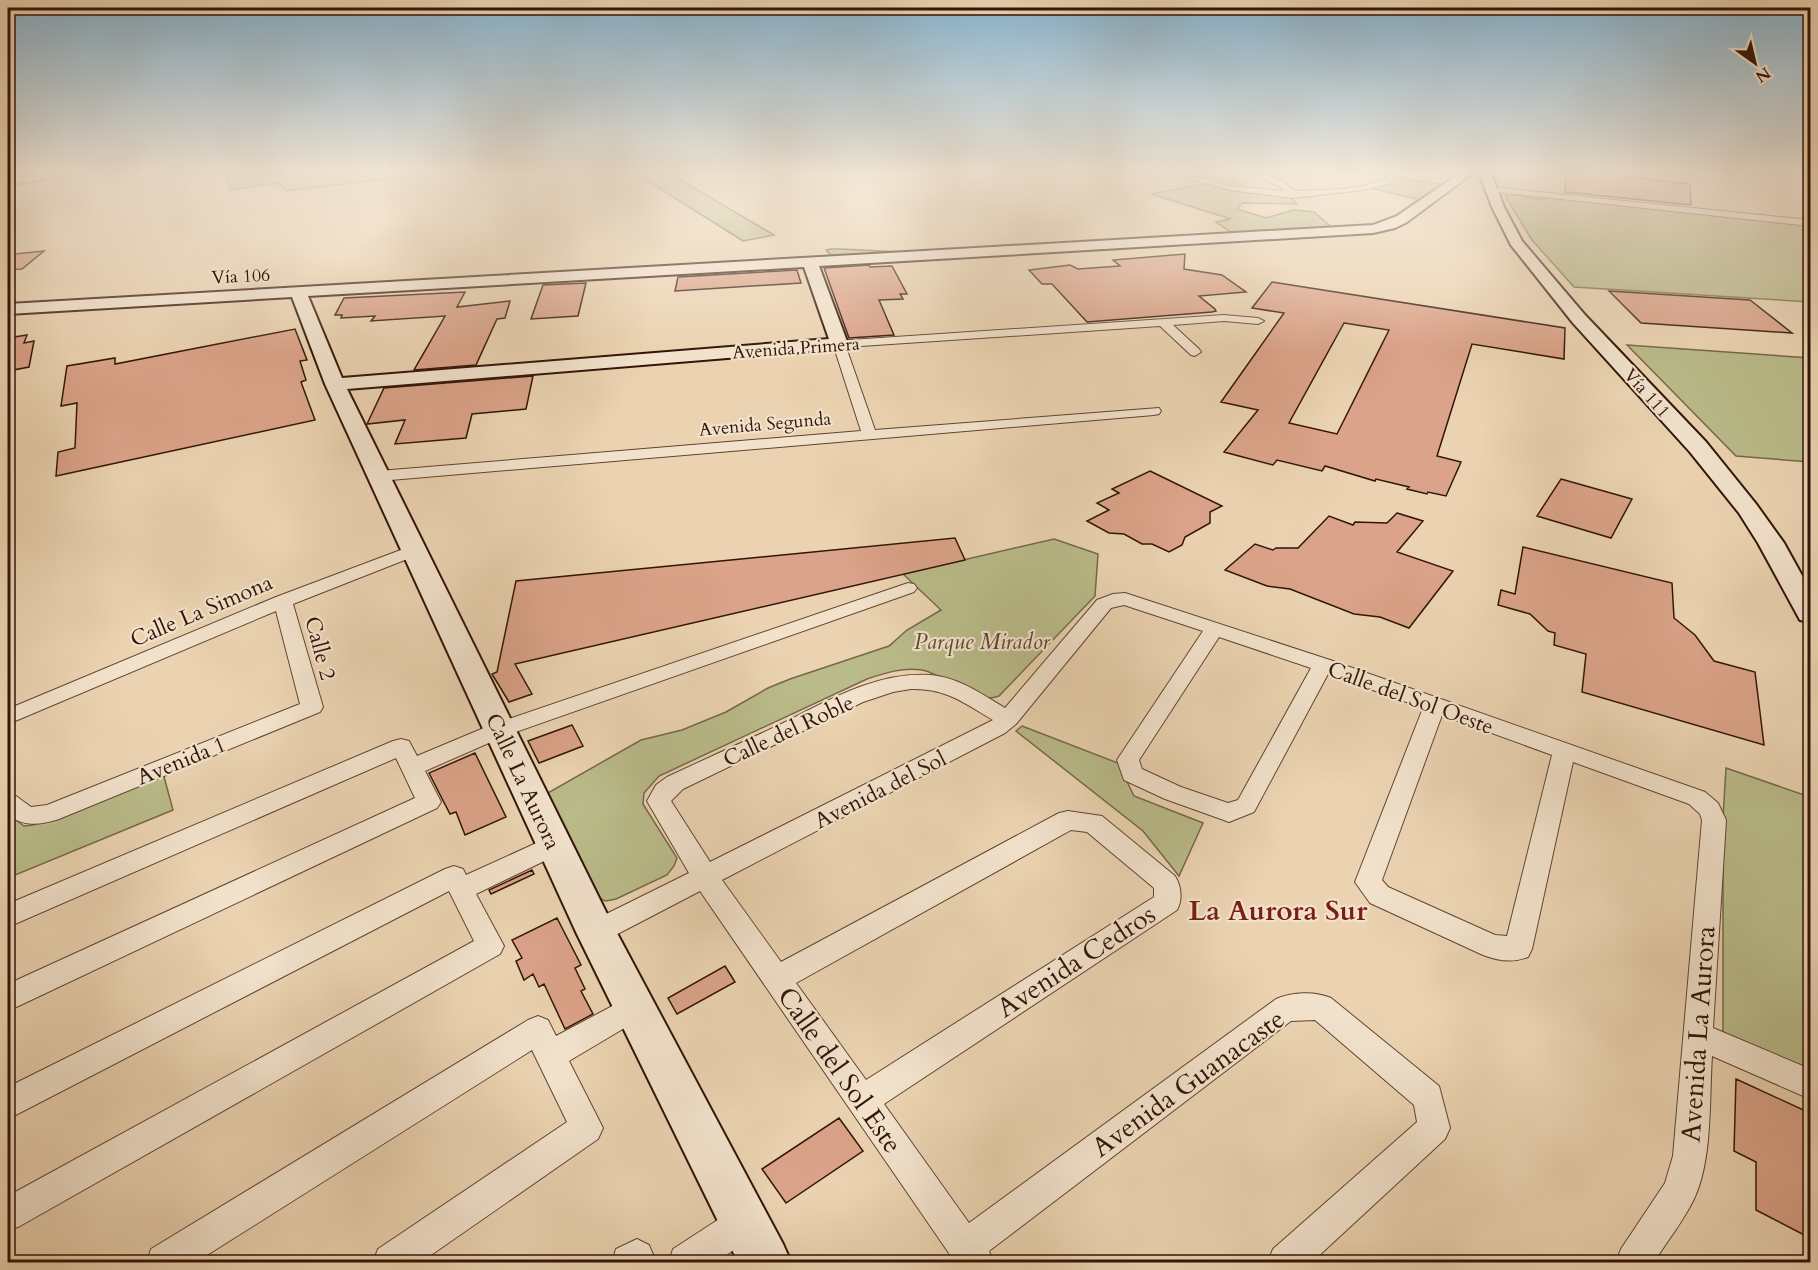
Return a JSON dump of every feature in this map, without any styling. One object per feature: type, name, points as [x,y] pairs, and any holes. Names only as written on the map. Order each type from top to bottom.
[{"type":"main road","name":"Vía 106","points":[[8,309],[112,303],[123,306],[126,310],[173,300],[1317,232]]},
{"type":"main road","name":"Vía 111","points":[[1512,232],[1516,242],[1579,319],[1698,447],[1748,509],[1771,543],[1810,614]]},
{"type":"main road","points":[[810,262],[839,344]]},
{"type":"main road","name":"Calle La Aurora","points":[[298,292],[335,384],[596,933],[765,1263]]},
{"type":"main road","name":"Avenida Primera","points":[[335,384],[839,344]]},
{"type":"street","name":"Avenida Primera","points":[[839,344],[1224,318],[1258,321]]},
{"type":"street","points":[[1164,322],[1195,352]]},
{"type":"street","points":[[839,344],[870,435]]},
{"type":"street","name":"Avenida Segunda","points":[[379,476],[1154,411]]},
{"type":"street","name":"Calle La Simona","points":[[8,717],[283,601],[414,550]]},
{"type":"street","points":[[411,768],[499,730],[908,588]]},
{"type":"street","name":"Calle del Sol Oeste","points":[[1125,599],[1323,665],[1697,798]]},
{"type":"street","name":"Avenida del Sol","points":[[596,933],[981,738],[1008,719],[1104,604],[1113,600],[1125,599]]},
{"type":"street","name":"Calle 2","points":[[283,601],[312,707]]},
{"type":"street","points":[[1215,628],[1128,760],[1132,774],[1173,793],[1229,813],[1246,806],[1323,665]]},
{"type":"street","name":"Calle del Roble","points":[[705,877],[659,801],[664,791],[675,783],[864,695],[910,683],[930,682],[948,686],[1008,719]]},
{"type":"street","points":[[1435,706],[1368,882],[1379,895],[1493,947],[1518,948],[1564,752]]},
{"type":"street","name":"Avenida 1","points":[[8,802],[25,816],[36,817],[51,813],[312,707]]},
{"type":"street","points":[[8,916],[401,747],[429,802],[8,998]]},
{"type":"street","name":"Avenida La Aurora","points":[[1634,1263],[1680,1191],[1689,1156],[1714,820],[1710,809],[1697,798]]},
{"type":"street","name":"Avenida Cedros","points":[[776,979],[1068,820],[1093,823],[1166,883],[1168,902],[861,1101]]},
{"type":"street","points":[[460,889],[554,845]]},
{"type":"street","points":[[8,1103],[453,876],[490,946],[8,1214]]},
{"type":"street","name":"Calle del Sol Este","points":[[705,877],[971,1255]]},
{"type":"street","name":"Avenida Guanacaste","points":[[971,1255],[1286,1008],[1321,1007],[1428,1096],[1434,1128],[1287,1263]]},
{"type":"street","points":[[551,1055],[633,1008]]},
{"type":"street","points":[[164,1263],[538,1030],[586,1128],[391,1263]]},
{"type":"street","points":[[1699,1036],[1810,1084]]},
{"type":"street","points":[[686,1263],[745,1222]]},
{"type":"street","points":[[629,1263],[637,1257],[639,1263]]},
{"type":"green space","points":[[729,232],[769,232],[774,235],[743,241]]},
{"type":"green space","points":[[1527,232],[1810,232],[1810,302],[1574,287]]},
{"type":"green space","points":[[826,250],[925,253],[834,259]]},
{"type":"green space","points":[[1627,345],[1810,358],[1810,462],[1736,456]]},
{"type":"green space","name":"Parque Mirador","points":[[1054,539],[1098,554],[1095,596],[999,696],[979,697],[922,670],[908,669],[887,673],[867,679],[659,776],[644,793],[643,804],[677,858],[674,866],[667,875],[616,899],[606,901],[597,898],[546,794],[641,740],[682,730],[726,712],[768,688],[790,679],[889,646],[907,630],[941,610],[903,574]]},
{"type":"green space","points":[[1022,726],[1118,763],[1134,796],[1203,823],[1179,876],[1143,831],[1016,731]]},
{"type":"green space","points":[[1726,768],[1810,797],[1810,1073],[1723,1035],[1723,818]]},
{"type":"green space","points":[[163,773],[173,810],[8,878],[8,814],[24,826],[33,825]]},
{"type":"building","points":[[44,251],[22,269],[8,270],[8,259],[15,254]]},
{"type":"building","points":[[1185,254],[1184,269],[1222,275],[1246,292],[1199,296],[1215,309],[1216,311],[1212,312],[1087,322],[1052,284],[1042,284],[1029,270],[1070,265],[1078,269],[1120,266],[1113,260]]},
{"type":"building","points":[[869,265],[870,267],[892,266],[907,294],[900,294],[903,299],[879,300],[894,335],[849,338],[824,268]]},
{"type":"building","points":[[797,270],[801,283],[675,291],[678,277]]},
{"type":"building","points":[[1272,282],[1565,328],[1564,359],[1472,344],[1437,456],[1461,462],[1446,496],[1428,492],[1427,494],[1407,489],[1409,487],[1376,479],[1375,481],[1325,466],[1322,471],[1277,460],[1273,465],[1224,452],[1258,410],[1221,402],[1284,313],[1252,308]],"holes":[[[1344,323],[1389,330],[1337,434],[1289,423]]]},
{"type":"building","points":[[586,283],[578,316],[531,319],[543,285]]},
{"type":"building","points":[[1609,291],[1750,300],[1792,333],[1641,323]]},
{"type":"building","points":[[465,292],[457,307],[510,301],[505,318],[497,319],[476,365],[414,370],[445,316],[371,321],[375,316],[341,318],[342,315],[335,315],[344,298]]},
{"type":"building","points":[[295,329],[307,360],[300,361],[306,380],[301,382],[315,420],[56,476],[58,452],[75,448],[77,403],[61,406],[67,366],[115,358],[115,364]]},
{"type":"building","points":[[27,335],[24,343],[34,341],[29,367],[8,371],[8,338]]},
{"type":"building","points":[[533,376],[526,409],[472,414],[466,438],[395,444],[405,420],[367,424],[384,388]]},
{"type":"building","points":[[1150,471],[1222,506],[1210,512],[1210,523],[1185,537],[1182,545],[1169,552],[1152,544],[1142,544],[1124,534],[1109,533],[1087,521],[1109,510],[1097,503],[1119,493],[1112,489]]},
{"type":"building","points":[[1561,479],[1632,499],[1611,538],[1537,516]]},
{"type":"building","points":[[1397,513],[1423,521],[1397,552],[1453,571],[1409,628],[1380,617],[1354,614],[1290,589],[1267,586],[1225,570],[1255,544],[1273,550],[1298,548],[1329,516],[1353,525],[1355,522],[1387,523]]},
{"type":"building","points":[[955,538],[965,560],[515,664],[532,694],[509,702],[492,674],[497,672],[516,581]]},
{"type":"building","points":[[1523,547],[1672,583],[1674,618],[1695,635],[1714,661],[1755,672],[1764,745],[1582,692],[1586,654],[1554,645],[1555,633],[1548,631],[1530,614],[1498,605],[1501,590],[1515,594]]},
{"type":"building","points":[[572,725],[583,746],[539,763],[528,741]]},
{"type":"building","points":[[475,753],[506,817],[465,835],[456,812],[450,814],[429,773]]},
{"type":"building","points":[[532,870],[534,874],[491,894],[489,890]]},
{"type":"building","points":[[557,918],[581,965],[575,968],[585,989],[581,991],[593,1014],[565,1029],[544,984],[539,987],[533,974],[524,980],[516,961],[522,958],[512,940]]},
{"type":"building","points":[[725,966],[735,982],[677,1014],[668,998]]},
{"type":"building","points":[[1736,1079],[1810,1113],[1810,1238],[1756,1210],[1756,1162],[1734,1151]]},
{"type":"building","points":[[839,1118],[863,1151],[786,1203],[762,1169]]},
{"type":"district","name":"La Aurora Sur","points":[[1278,910]]}]
